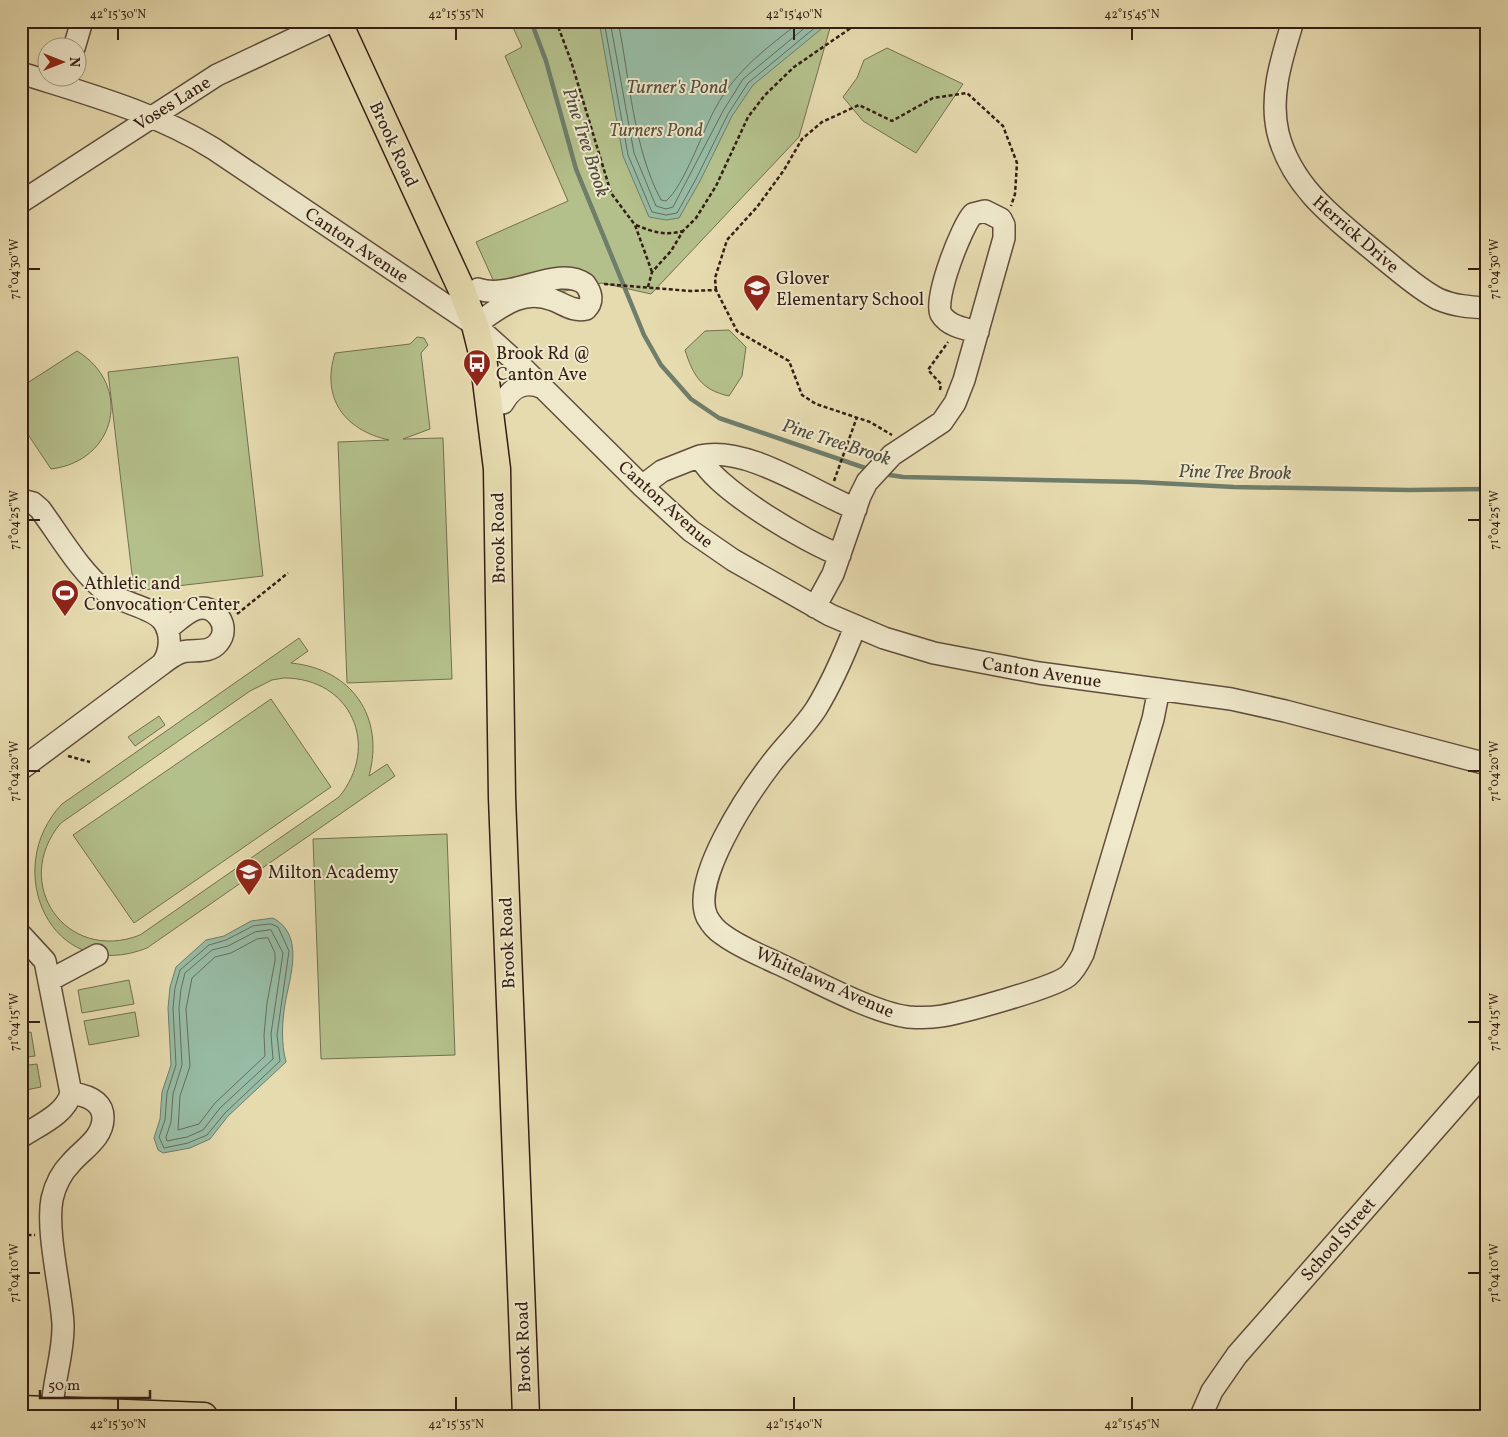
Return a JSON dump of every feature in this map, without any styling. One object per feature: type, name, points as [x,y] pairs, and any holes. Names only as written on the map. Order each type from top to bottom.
[{"type":"main road","name":"Brook Road","points":[[338,21],[461,288],[495,341],[503,402],[502,432],[496,469]]},
{"type":"main road","name":"Brook Road","points":[[356,21],[478,289],[482,320],[496,469],[502,797],[526,1416]]},
{"type":"main road","points":[[21,1409],[204,1416]]},
{"type":"street","points":[[77,38],[82,21]]},
{"type":"street","name":"Voses Lane","points":[[21,202],[152,116],[228,69],[332,21]]},
{"type":"street","name":"Herrick Drive","points":[[1292,21],[1278,76],[1274,109],[1281,144],[1298,178],[1325,211],[1416,286],[1440,300],[1453,304],[1487,308]]},
{"type":"street","name":"Canton Avenue","points":[[21,73],[38,77]]},
{"type":"street","name":"Canton Avenue","points":[[79,88],[152,116],[180,129],[482,320]]},
{"type":"street","points":[[815,607],[830,583],[856,509],[868,482],[885,462],[932,430],[949,413],[964,380],[978,332],[1005,230],[1001,219],[985,211],[973,214],[965,224],[940,293],[938,305],[942,317],[978,332]]},
{"type":"street","points":[[478,289],[496,292],[570,278],[585,284],[591,294],[589,305],[580,310],[546,298],[530,297],[508,302],[482,320]]},
{"type":"street","name":"Canton Avenue","points":[[495,341],[642,486],[707,543],[815,607],[855,627],[900,643],[952,657],[1039,673],[1266,706],[1487,764]]},
{"type":"street","points":[[503,402],[511,391],[522,385],[530,384],[544,388]]},
{"type":"street","points":[[642,486],[662,470],[700,456],[723,453],[782,473],[856,509]]},
{"type":"street","points":[[700,456],[709,470],[742,498],[814,543],[840,556]]},
{"type":"street","points":[[21,500],[33,503],[40,509],[103,590],[118,599],[156,615],[167,629],[169,645],[166,658],[162,664]]},
{"type":"street","points":[[21,769],[162,664],[180,653],[214,647],[222,636],[223,625],[214,612],[201,608],[190,612],[167,629]]},
{"type":"street","name":"Whitelawn Avenue","points":[[855,627],[833,680],[816,709],[772,763],[733,821],[710,869],[703,901],[712,925],[728,938],[831,988],[884,1010],[907,1017],[930,1017],[955,1013],[1052,984],[1068,976],[1075,969],[1080,962],[1153,719],[1159,689]]},
{"type":"street","points":[[21,935],[42,955],[50,980],[71,1092],[66,1106],[21,1136]]},
{"type":"street","points":[[50,980],[97,955]]},
{"type":"street","name":"School Street","points":[[1201,1416],[1212,1391],[1236,1355],[1487,1070]]},
{"type":"street","points":[[52,1410],[63,1325],[51,1223],[54,1190],[64,1171],[99,1133],[103,1118],[102,1110],[94,1100],[71,1092]]},
{"type":"path","points":[[556,21],[572,62],[611,193],[635,225],[642,239],[652,272]]},
{"type":"path","points":[[648,287],[652,272],[671,251],[683,231],[696,218],[716,186],[748,117],[765,95],[794,67],[861,21]]},
{"type":"path","points":[[900,431],[892,435],[870,422],[816,404],[802,396],[789,361],[738,331],[716,290],[715,278],[726,240],[758,207],[784,170],[802,139],[822,122],[859,105],[892,121],[933,98],[967,93],[1003,126],[1017,163],[1015,194],[1011,207],[1004,203]]},
{"type":"path","points":[[635,225],[654,233],[673,234],[683,231]]},
{"type":"path","points":[[610,283],[690,291],[716,290]]},
{"type":"path","points":[[940,392],[940,384],[928,370],[949,340]]},
{"type":"path","points":[[836,477],[856,417]]},
{"type":"path","points":[[223,625],[288,573]]},
{"type":"path","points":[[64,755],[90,762]]},
{"type":"path","points":[[21,868],[27,864]]},
{"type":"green space","name":"Turners Pond","points":[[510,21],[832,21],[799,137],[651,294],[602,283],[504,304],[476,242],[568,201],[505,56],[522,47]]},
{"type":"green space","points":[[887,48],[963,84],[916,153],[863,121],[843,97],[857,78],[864,60]]},
{"type":"green space","points":[[729,330],[746,347],[742,376],[729,396],[711,390],[699,380],[691,367],[685,350],[705,331]]},
{"type":"green space","points":[[417,337],[424,338],[428,345],[421,353],[430,429],[403,439],[443,438],[452,679],[347,683],[338,442],[389,440],[360,429],[348,420],[334,398],[331,384],[331,369],[335,353],[410,344]]},
{"type":"green space","points":[[77,351],[95,366],[106,383],[111,401],[110,420],[103,437],[91,452],[73,463],[51,469],[21,424],[21,387]]},
{"type":"green space","points":[[238,357],[263,576],[134,591],[108,372]]},
{"type":"green space","points":[[299,638],[308,651],[291,663],[313,667],[331,675],[347,686],[359,700],[367,716],[372,734],[373,754],[369,776],[387,764],[395,776],[147,948],[113,955],[84,951],[62,936],[45,915],[36,888],[36,859],[44,830],[62,804]],"holes":[[[284,678],[307,681],[327,689],[342,702],[352,718],[358,737],[358,757],[351,777],[339,797],[140,935],[113,941],[89,938],[69,928],[54,912],[44,892],[41,870],[47,846],[61,823],[250,691],[272,680]]]},
{"type":"green space","points":[[271,699],[331,787],[134,923],[73,835]]},
{"type":"green space","points":[[159,716],[165,725],[135,746],[128,737]]},
{"type":"green space","points":[[447,834],[455,1055],[321,1059],[313,839]]},
{"type":"green space","points":[[129,980],[134,1004],[82,1013],[78,990]]},
{"type":"green space","points":[[135,1012],[139,1036],[89,1045],[84,1021]]},
{"type":"green space","points":[[31,1032],[35,1056],[21,1058],[21,1034]]},
{"type":"green space","points":[[37,1064],[41,1087],[21,1091],[21,1066]]},
{"type":"water","name":"Turner's Pond","points":[[599,21],[831,21],[753,85],[732,116],[700,181],[679,218],[666,220],[649,217],[623,156]]},
{"type":"water","points":[[273,918],[283,925],[292,945],[292,969],[283,1026],[283,1048],[286,1062],[228,1116],[210,1139],[190,1148],[163,1153],[158,1150],[154,1138],[160,1119],[162,1092],[171,1065],[168,1008],[170,987],[176,967],[206,940],[224,936],[251,921]]},
{"type":"waterway","name":"Pine Tree Brook","points":[[531,21],[546,61],[576,169],[644,335],[661,365],[691,399],[719,418],[871,470]]},
{"type":"waterway","name":"Pine Tree Brook","points":[[883,474],[903,477],[1138,482],[1234,487],[1409,490],[1487,489]]},
{"type":"place","name":"Glover Elementary School","points":[[757,312]]},
{"type":"place","name":"Brook Rd @ Canton Ave","points":[[477,387]]},
{"type":"place","name":"Athletic and Convocation Center","points":[[65,617]]},
{"type":"place","name":"Milton Academy","points":[[249,896]]}]
